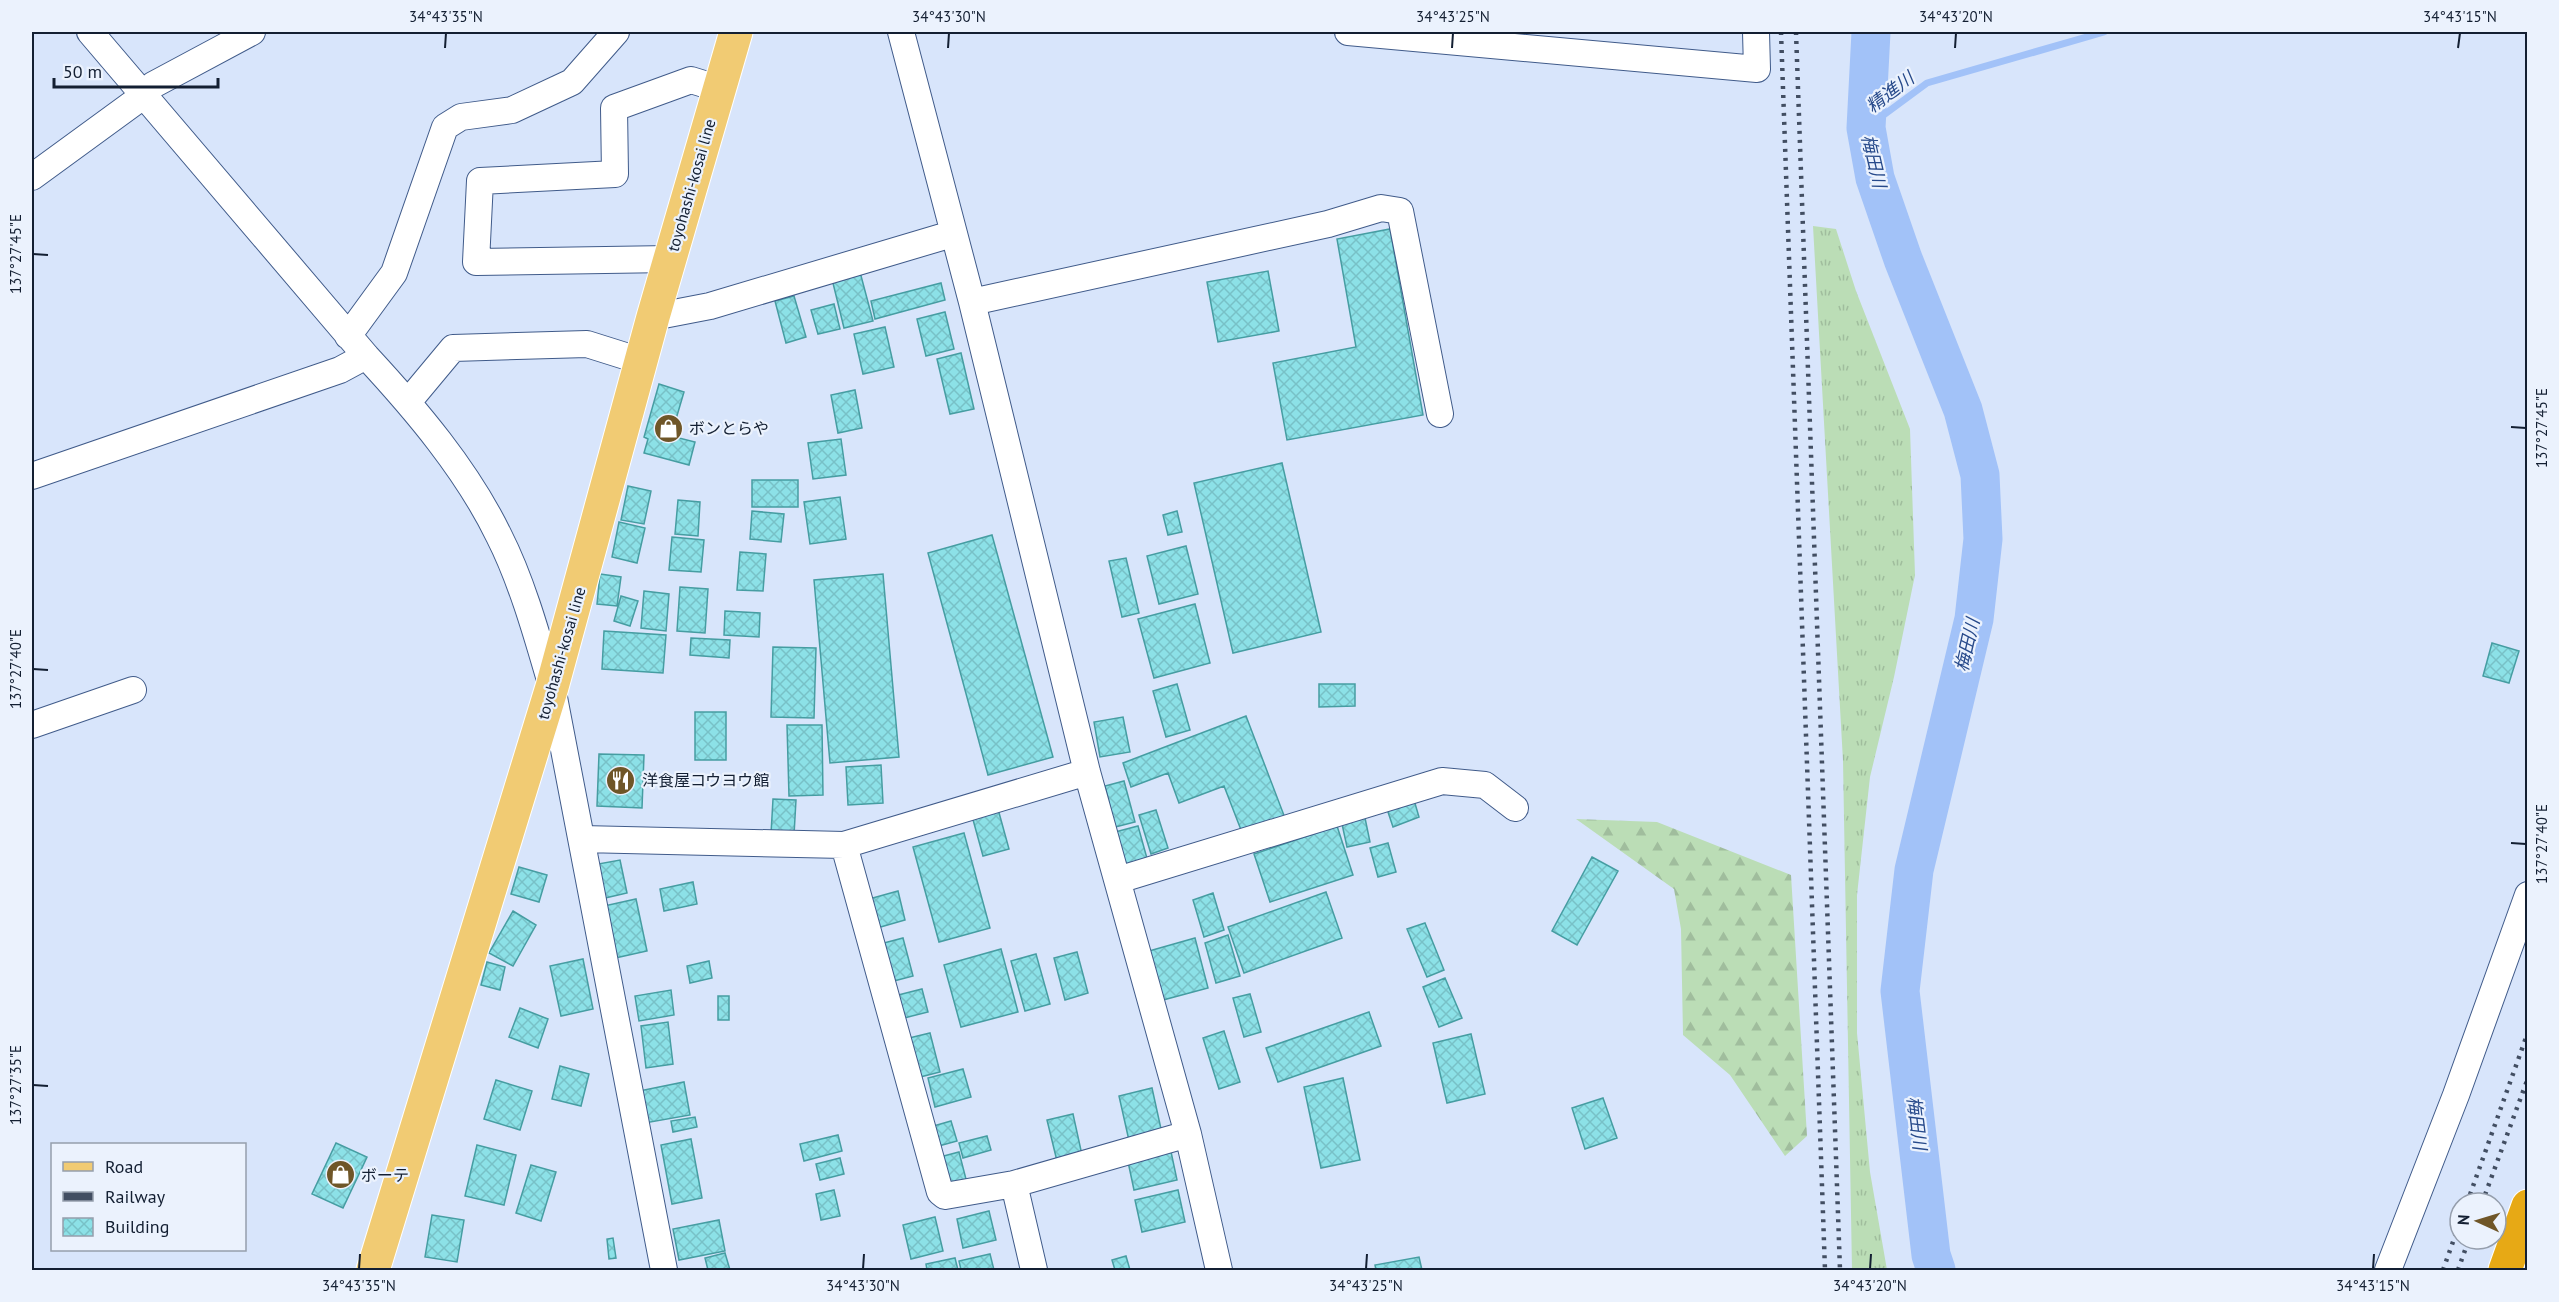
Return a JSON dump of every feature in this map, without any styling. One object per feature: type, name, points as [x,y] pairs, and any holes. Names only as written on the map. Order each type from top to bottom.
[{"type":"highway","points":[[2505,1270],[2528,1206]]},
{"type":"main road","name":"toyohashi-kosai line","points":[[373,1270],[552,687],[653,317],[736,32]]},
{"type":"street","points":[[90,32],[348,336],[408,402],[462,475],[499,536],[537,636],[552,687],[664,1270]]},
{"type":"street","points":[[32,177],[143,96],[153,85],[252,32]]},
{"type":"street","points":[[901,32],[952,234],[972,302],[1087,772],[1188,1134],[1219,1270]]},
{"type":"street","points":[[1348,32],[1757,69],[1756,32]]},
{"type":"street","points":[[348,336],[394,273],[445,127],[461,117],[512,110],[572,82],[604,36]]},
{"type":"street","points":[[670,259],[476,262],[480,181],[615,174],[614,108],[691,80],[720,89]]},
{"type":"street","points":[[972,302],[1328,224],[1381,208],[1400,211],[1440,414]]},
{"type":"street","points":[[653,317],[711,306],[952,234]]},
{"type":"street","points":[[408,402],[453,348],[587,344],[641,361]]},
{"type":"street","points":[[32,476],[340,370],[366,356]]},
{"type":"street","points":[[32,726],[133,690]]},
{"type":"street","points":[[582,839],[844,845],[1087,772]]},
{"type":"street","points":[[1118,880],[1442,781],[1485,785],[1515,808]]},
{"type":"street","points":[[844,845],[940,1192],[945,1196],[1014,1184],[1188,1134]]},
{"type":"street","points":[[2389,1269],[2528,895]]},
{"type":"street","points":[[1014,1184],[1034,1270]]},
{"type":"green space","points":[[1813,226],[1836,229],[1856,291],[1910,429],[1915,575],[1870,777],[1857,895],[1857,1033],[1870,1172],[1887,1270],[1852,1270],[1843,761]]},
{"type":"green space","points":[[1576,819],[1657,822],[1791,875],[1807,1136],[1785,1156],[1730,1075],[1683,1035],[1681,929],[1674,889]]},
{"type":"building","points":[[1390,229],[1423,415],[1287,440],[1273,363],[1356,347],[1337,239]]},
{"type":"building","points":[[1268,271],[1279,331],[1218,342],[1207,282]]},
{"type":"building","points":[[860,272],[873,321],[844,328],[832,279]]},
{"type":"building","points":[[941,283],[945,300],[875,319],[871,301]]},
{"type":"building","points":[[794,296],[806,337],[786,343],[775,301]]},
{"type":"building","points":[[834,304],[840,329],[818,334],[811,310]]},
{"type":"building","points":[[945,312],[954,349],[926,356],[917,319]]},
{"type":"building","points":[[885,327],[894,367],[863,374],[854,334]]},
{"type":"building","points":[[961,353],[974,409],[950,414],[937,359]]},
{"type":"building","points":[[659,384],[684,392],[671,436],[695,442],[689,465],[644,453],[648,439],[644,437]]},
{"type":"building","points":[[855,390],[862,428],[838,433],[831,395]]},
{"type":"building","points":[[841,439],[846,475],[813,479],[808,443]]},
{"type":"building","points":[[1282,463],[1321,632],[1233,653],[1194,483]]},
{"type":"building","points":[[752,480],[798,480],[798,507],[752,507]]},
{"type":"building","points":[[628,486],[651,491],[644,524],[621,520]]},
{"type":"building","points":[[840,497],[846,539],[810,544],[804,502]]},
{"type":"building","points":[[678,500],[700,502],[698,536],[675,534]]},
{"type":"building","points":[[752,511],[784,514],[781,542],[750,539]]},
{"type":"building","points":[[1177,511],[1182,532],[1168,535],[1163,515]]},
{"type":"building","points":[[619,522],[645,528],[637,563],[612,557]]},
{"type":"building","points":[[992,535],[1053,757],[988,775],[928,553]]},
{"type":"building","points":[[672,537],[704,540],[701,572],[669,570]]},
{"type":"building","points":[[1186,546],[1198,594],[1159,604],[1147,556]]},
{"type":"building","points":[[740,552],[766,554],[763,591],[737,590]]},
{"type":"building","points":[[1126,558],[1139,613],[1122,617],[1109,561]]},
{"type":"building","points":[[600,574],[621,577],[617,606],[597,604]]},
{"type":"building","points":[[883,574],[899,757],[830,763],[814,580]]},
{"type":"building","points":[[680,587],[708,589],[705,633],[677,631]]},
{"type":"building","points":[[644,591],[669,594],[666,631],[641,628]]},
{"type":"building","points":[[621,596],[638,601],[630,626],[614,621]]},
{"type":"building","points":[[1195,604],[1210,663],[1154,678],[1138,619]]},
{"type":"building","points":[[725,611],[760,613],[759,637],[724,635]]},
{"type":"building","points":[[604,631],[666,635],[663,673],[602,669]]},
{"type":"building","points":[[691,638],[730,640],[729,658],[690,655]]},
{"type":"building","points":[[2492,643],[2519,651],[2509,683],[2483,676]]},
{"type":"building","points":[[773,647],[816,648],[814,718],[771,717]]},
{"type":"building","points":[[1177,684],[1190,730],[1166,737],[1153,691]]},
{"type":"building","points":[[1319,684],[1355,684],[1355,706],[1319,707]]},
{"type":"building","points":[[695,712],[726,712],[726,760],[695,760]]},
{"type":"building","points":[[1246,716],[1285,818],[1243,835],[1224,786],[1179,803],[1168,773],[1131,787],[1123,763]]},
{"type":"building","points":[[1123,717],[1130,752],[1100,757],[1094,722]]},
{"type":"building","points":[[787,725],[822,725],[823,795],[789,796]]},
{"type":"building","name":"洋食屋コウヨウ館","points":[[599,754],[644,755],[642,808],[597,806]]},
{"type":"building","points":[[881,765],[883,803],[848,805],[846,767]]},
{"type":"building","points":[[1124,781],[1135,822],[1115,827],[1105,786]]},
{"type":"building","points":[[773,799],[796,800],[794,835],[771,834]]},
{"type":"building","points":[[1414,800],[1419,817],[1393,827],[1387,809]]},
{"type":"building","points":[[998,809],[1009,849],[983,856],[972,816]]},
{"type":"building","points":[[1156,810],[1168,848],[1151,854],[1139,815]]},
{"type":"building","points":[[1365,818],[1370,842],[1347,847],[1342,824]]},
{"type":"building","points":[[1138,826],[1148,862],[1124,868],[1115,832]]},
{"type":"building","points":[[1337,826],[1353,875],[1270,902],[1254,854]]},
{"type":"building","points":[[964,833],[990,928],[939,942],[913,847]]},
{"type":"building","points":[[1388,843],[1396,872],[1378,877],[1370,848]]},
{"type":"building","points":[[1592,857],[1618,871],[1577,945],[1552,931]]},
{"type":"building","points":[[620,860],[627,893],[605,898],[598,864]]},
{"type":"building","points":[[519,867],[547,875],[539,902],[511,894]]},
{"type":"building","points":[[693,882],[697,904],[664,911],[660,889]]},
{"type":"building","points":[[898,891],[905,920],[877,928],[869,899]]},
{"type":"building","points":[[1326,892],[1342,938],[1244,973],[1228,927]]},
{"type":"building","points":[[1213,893],[1224,930],[1204,937],[1193,900]]},
{"type":"building","points":[[636,899],[647,951],[615,958],[604,906]]},
{"type":"building","points":[[513,911],[536,925],[513,966],[489,953]]},
{"type":"building","points":[[1425,923],[1444,970],[1427,977],[1407,929]]},
{"type":"building","points":[[1228,935],[1240,976],[1216,983],[1205,943]]},
{"type":"building","points":[[903,938],[913,976],[890,982],[880,944]]},
{"type":"building","points":[[1195,938],[1208,988],[1163,1000],[1149,951]]},
{"type":"building","points":[[1001,949],[1018,1012],[961,1027],[944,965]]},
{"type":"building","points":[[1077,952],[1088,993],[1065,1000],[1054,958]]},
{"type":"building","points":[[1036,954],[1050,1004],[1025,1011],[1011,961]]},
{"type":"building","points":[[583,959],[593,1009],[561,1016],[550,966]]},
{"type":"building","points":[[709,961],[712,978],[690,983],[687,966]]},
{"type":"building","points":[[487,962],[505,967],[500,990],[481,985]]},
{"type":"building","points":[[1445,978],[1462,1018],[1439,1027],[1423,987]]},
{"type":"building","points":[[922,989],[928,1012],[904,1018],[898,995]]},
{"type":"building","points":[[671,990],[674,1015],[639,1021],[635,996]]},
{"type":"building","points":[[1250,994],[1261,1032],[1244,1037],[1233,998]]},
{"type":"building","points":[[718,996],[729,996],[729,1020],[718,1020]]},
{"type":"building","points":[[520,1008],[548,1019],[538,1048],[509,1037]]},
{"type":"building","points":[[1369,1012],[1381,1046],[1278,1082],[1266,1048]]},
{"type":"building","points":[[668,1022],[673,1064],[646,1068],[641,1026]]},
{"type":"building","points":[[1224,1031],[1240,1082],[1219,1089],[1203,1038]]},
{"type":"building","points":[[930,1033],[940,1072],[920,1077],[909,1038]]},
{"type":"building","points":[[1471,1034],[1485,1094],[1447,1103],[1433,1043]]},
{"type":"building","points":[[560,1066],[589,1074],[581,1106],[552,1099]]},
{"type":"building","points":[[963,1069],[971,1097],[935,1107],[928,1078]]},
{"type":"building","points":[[1343,1078],[1360,1160],[1321,1168],[1304,1087]]},
{"type":"building","points":[[496,1080],[532,1091],[520,1130],[484,1119]]},
{"type":"building","points":[[684,1082],[690,1115],[645,1123],[639,1091]]},
{"type":"building","points":[[1152,1088],[1163,1138],[1130,1145],[1119,1096]]},
{"type":"building","points":[[1603,1098],[1617,1138],[1585,1149],[1572,1108]]},
{"type":"building","points":[[1073,1114],[1082,1155],[1057,1161],[1047,1120]]},
{"type":"building","points":[[695,1117],[697,1127],[673,1132],[671,1121]]},
{"type":"building","points":[[951,1121],[957,1141],[935,1147],[930,1127]]},
{"type":"building","points":[[838,1135],[842,1151],[804,1161],[800,1144]]},
{"type":"building","points":[[987,1136],[991,1150],[963,1158],[959,1143]]},
{"type":"building","points":[[691,1139],[702,1198],[672,1204],[661,1145]]},
{"type":"building","name":"ボーテ","points":[[336,1143],[367,1157],[343,1208],[312,1194]]},
{"type":"building","points":[[477,1145],[516,1155],[504,1205],[465,1196]]},
{"type":"building","points":[[1170,1147],[1177,1180],[1134,1190],[1127,1157]]},
{"type":"building","points":[[959,1152],[968,1187],[945,1193],[936,1158]]},
{"type":"building","points":[[840,1158],[844,1174],[820,1180],[816,1164]]},
{"type":"building","points":[[531,1165],[556,1172],[541,1221],[516,1213]]},
{"type":"building","points":[[834,1190],[840,1216],[821,1220],[816,1194]]},
{"type":"building","points":[[1178,1190],[1185,1222],[1142,1232],[1135,1200]]},
{"type":"building","points":[[989,1211],[996,1240],[963,1248],[957,1219]]},
{"type":"building","points":[[432,1215],[464,1220],[457,1262],[425,1257]]},
{"type":"building","points":[[935,1217],[943,1251],[911,1259],[903,1225]]},
{"type":"building","points":[[719,1220],[725,1251],[679,1260],[673,1229]]},
{"type":"building","points":[[613,1238],[616,1258],[609,1259],[607,1239]]},
{"type":"building","points":[[725,1253],[730,1270],[708,1270],[705,1258]]},
{"type":"building","points":[[990,1254],[994,1270],[961,1270],[959,1261]]},
{"type":"building","points":[[1126,1256],[1130,1270],[1115,1270],[1112,1260]]},
{"type":"building","points":[[1419,1257],[1422,1270],[1376,1270],[1375,1265]]},
{"type":"building","points":[[955,1258],[958,1270],[927,1270],[926,1264]]},
{"type":"waterway","name":"梅田川","points":[[1871,32],[1866,128],[1875,178],[1903,259],[1963,410],[1980,475],[1983,539],[1974,619],[1914,870],[1900,991],[1931,1255],[1936,1270]]},
{"type":"waterway","name":"精進川","points":[[1866,128],[1927,83],[2104,32]]},
{"type":"railway","points":[[1781,32],[1825,1270]]},
{"type":"railway","points":[[1796,32],[1840,1270]]},
{"type":"railway","points":[[2471,1191],[2528,1032]]},
{"type":"railway","points":[[2486,1191],[2528,1078]]},
{"type":"railway","points":[[2443,1270],[2450,1251]]},
{"type":"railway","points":[[2458,1270],[2465,1251]]},
{"type":"place","name":"ボンとらや","points":[[668,428]]},
{"type":"place","name":"洋食屋コウヨウ館","points":[[621,780]]},
{"type":"place","name":"ボーテ","points":[[340,1175]]}]
